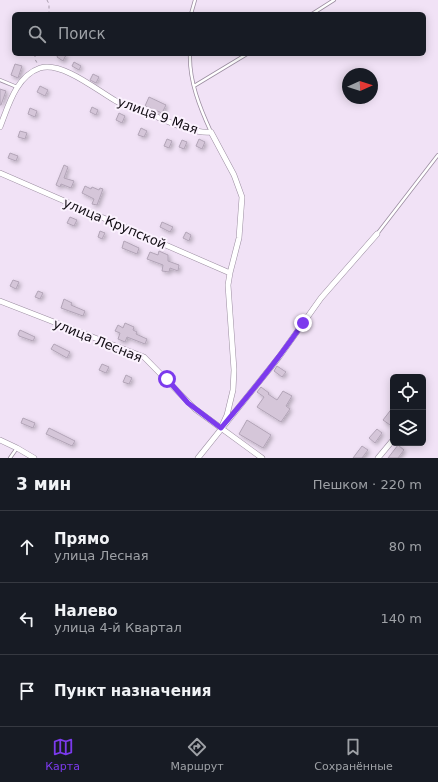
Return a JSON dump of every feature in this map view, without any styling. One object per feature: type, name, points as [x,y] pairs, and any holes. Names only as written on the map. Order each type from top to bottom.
[{"type":"street","points":[[0,127],[17,87],[28,75],[40,68]]},
{"type":"street","name":"улица 9 Мая","points":[[40,68],[56,68],[76,76],[118,102],[190,129],[211,132]]},
{"type":"street","points":[[211,132],[234,175],[242,197],[239,238],[228,285],[233,363],[233,390],[227,414],[221,428]]},
{"type":"street","name":"улица Крупской","points":[[0,173],[230,273]]},
{"type":"street","points":[[198,458],[279,357],[321,298],[377,234]]},
{"type":"street","name":"улица Лесная","points":[[0,301],[144,357],[167,379],[188,403],[262,458]]},
{"type":"street","points":[[0,440],[34,458]]},
{"type":"street","points":[[378,458],[390,444]]},
{"type":"lane","points":[[192,12],[195,0]]},
{"type":"lane","points":[[315,12],[334,0]]},
{"type":"lane","points":[[190,56],[190,68],[194,86],[211,132]]},
{"type":"lane","points":[[194,86],[244,56]]},
{"type":"lane","points":[[0,80],[17,87]]},
{"type":"lane","points":[[377,234],[438,154]]},
{"type":"lane","points":[[11,458],[17,448]]},
{"type":"path","points":[[47,0],[49,4],[49,12]]},
{"type":"path","points":[[35,56],[40,68]]},
{"type":"building","points":[[57,56],[66,56],[63,61]]},
{"type":"building","points":[[74,62],[81,66],[79,70],[72,66]]},
{"type":"building","points":[[15,64],[22,66],[18,78],[11,75]]},
{"type":"building","points":[[93,74],[99,77],[96,83],[90,80]]},
{"type":"building","points":[[40,86],[48,90],[45,96],[37,92]]},
{"type":"building","points":[[0,89],[6,91],[1,105],[0,105]]},
{"type":"building","points":[[149,97],[166,105],[162,113],[145,106]]},
{"type":"building","points":[[92,107],[98,110],[96,115],[90,112]]},
{"type":"building","points":[[30,108],[37,111],[35,117],[28,114]]},
{"type":"building","points":[[119,113],[125,116],[122,123],[116,120]]},
{"type":"building","points":[[141,128],[147,131],[144,137],[138,135]]},
{"type":"building","points":[[20,131],[27,133],[25,139],[18,137]]},
{"type":"building","points":[[167,139],[172,141],[169,148],[164,146]]},
{"type":"building","points":[[199,139],[205,142],[202,149],[196,146]]},
{"type":"building","points":[[182,140],[187,142],[184,149],[179,147]]},
{"type":"building","points":[[10,153],[18,156],[16,161],[8,158]]},
{"type":"building","points":[[64,165],[68,167],[64,178],[74,181],[71,188],[61,184],[60,187],[56,185]]},
{"type":"building","points":[[85,186],[91,189],[92,187],[99,190],[100,188],[103,189],[97,205],[92,204],[94,199],[82,193]]},
{"type":"building","points":[[70,217],[77,220],[74,226],[67,223]]},
{"type":"building","points":[[162,222],[173,227],[170,232],[160,227]]},
{"type":"building","points":[[100,231],[105,233],[102,239],[98,237]]},
{"type":"building","points":[[186,232],[191,235],[189,241],[183,238]]},
{"type":"building","points":[[124,241],[139,248],[137,254],[122,248]]},
{"type":"building","points":[[159,251],[168,255],[168,261],[179,265],[178,271],[170,268],[169,272],[162,271],[163,265],[147,259],[150,252],[158,255]]},
{"type":"building","points":[[13,280],[19,282],[16,289],[10,286]]},
{"type":"building","points":[[38,291],[43,293],[40,299],[35,297]]},
{"type":"building","points":[[64,299],[72,303],[71,305],[85,311],[83,316],[61,308]]},
{"type":"building","points":[[125,323],[134,327],[133,330],[137,332],[136,334],[147,339],[145,344],[127,337],[125,342],[118,339],[120,333],[115,331],[118,325],[123,328]]},
{"type":"building","points":[[20,330],[35,337],[33,341],[19,336],[18,334]]},
{"type":"building","points":[[54,344],[70,352],[67,358],[51,349]]},
{"type":"building","points":[[102,364],[109,367],[106,373],[99,370]]},
{"type":"building","points":[[277,366],[286,372],[282,377],[274,371]]},
{"type":"building","points":[[126,375],[132,378],[129,384],[123,382]]},
{"type":"building","points":[[261,387],[277,400],[283,391],[292,396],[286,406],[290,409],[281,422],[257,407],[264,397],[257,392]]},
{"type":"building","points":[[390,411],[390,425],[383,420]]},
{"type":"building","points":[[23,418],[35,423],[33,428],[21,423]]},
{"type":"building","points":[[247,420],[271,435],[263,448],[239,434]]},
{"type":"building","points":[[49,428],[75,441],[72,446],[46,434]]},
{"type":"building","points":[[377,429],[382,433],[375,443],[369,438]]},
{"type":"building","points":[[362,446],[368,450],[362,458],[353,458]]},
{"type":"building","points":[[397,446],[404,450],[398,458],[388,458]]},
{"type":"route","points":[[167,379],[194,409],[221,428],[251,393],[303,323]]}]
